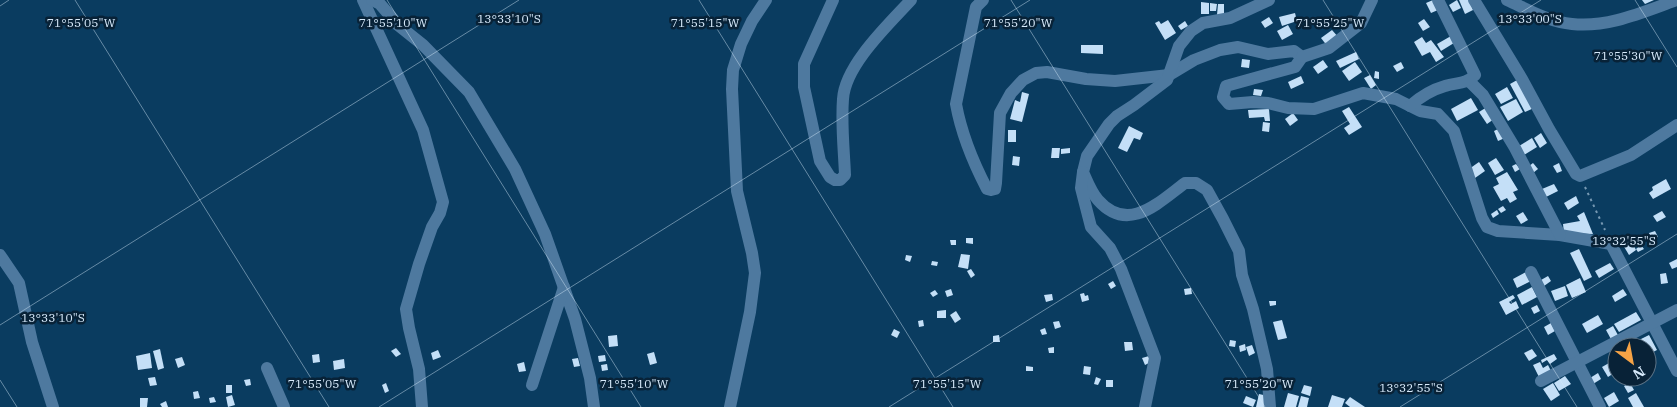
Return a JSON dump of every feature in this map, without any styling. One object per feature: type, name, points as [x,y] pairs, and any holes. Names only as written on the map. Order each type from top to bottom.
[{"type":"street","points":[[363,0],[423,130],[443,202],[419,264],[406,310],[419,369],[422,407]]},
{"type":"street","points":[[372,0],[380,4],[398,25],[423,45],[469,92],[515,169],[545,234],[575,319],[590,378],[594,407]]},
{"type":"street","points":[[730,407],[750,312],[755,273],[737,191],[732,80],[741,44],[752,21],[766,0]]},
{"type":"street","points":[[833,0],[804,64],[804,87],[820,161],[830,176],[835,180],[840,180],[844,175],[843,97],[851,74],[860,57],[912,0]]},
{"type":"street","points":[[983,0],[976,7],[956,104],[965,137],[987,189],[991,190],[995,189],[996,183],[1000,113],[1011,93],[1023,80],[1036,73],[1047,72],[1086,79],[1115,81],[1168,75],[1194,60],[1220,50],[1238,47],[1268,54],[1294,51],[1302,57]]},
{"type":"street","points":[[1145,407],[1155,358],[1121,269],[1110,248],[1091,227],[1081,188],[1087,156],[1109,124],[1117,116],[1134,106],[1167,80],[1179,46],[1191,31],[1203,23],[1230,18],[1269,0]]},
{"type":"street","points":[[1372,0],[1361,23],[1329,48],[1302,57],[1294,67],[1226,86],[1223,97],[1228,104],[1253,102],[1268,103],[1288,108],[1314,109],[1363,93],[1396,99],[1420,111],[1438,114],[1454,131],[1482,218],[1487,227],[1498,231],[1560,235],[1611,244],[1677,371]]},
{"type":"street","points":[[1410,106],[1421,96],[1445,86],[1469,82],[1475,75],[1438,0]]},
{"type":"street","points":[[1474,0],[1576,174],[1580,176],[1632,155],[1677,126]]},
{"type":"street","points":[[1507,0],[1550,19],[1571,24],[1592,25],[1618,20],[1677,0]]},
{"type":"street","points":[[1469,82],[1484,95],[1515,148],[1560,235]]},
{"type":"street","points":[[1083,172],[1097,198],[1110,211],[1120,215],[1132,215],[1150,210],[1185,183],[1196,183],[1207,190],[1239,251],[1242,275],[1253,309],[1267,369],[1270,407]]},
{"type":"street","points":[[0,255],[19,283],[32,342],[53,407]]},
{"type":"street","points":[[1531,272],[1600,407]]},
{"type":"street","points":[[532,385],[564,287]]},
{"type":"street","points":[[1541,382],[1677,310]]},
{"type":"street","points":[[268,368],[284,407]]},
{"type":"path","points":[[1580,176],[1611,244]]},
{"type":"building","points":[[1433,0],[1438,10],[1431,13],[1426,3]]},
{"type":"building","points":[[1457,0],[1461,8],[1453,12],[1449,5]]},
{"type":"building","points":[[1459,0],[1469,0],[1473,10],[1465,14]]},
{"type":"building","points":[[1642,0],[1654,0],[1645,4]]},
{"type":"building","points":[[1201,2],[1209,3],[1209,14],[1201,14]]},
{"type":"building","points":[[1210,3],[1217,4],[1216,11],[1210,11]]},
{"type":"building","points":[[1218,4],[1224,4],[1224,15],[1217,15]]},
{"type":"building","points":[[1295,13],[1297,21],[1282,26],[1279,17]]},
{"type":"building","points":[[1269,17],[1273,23],[1265,28],[1261,22]]},
{"type":"building","points":[[1424,19],[1430,27],[1423,31],[1418,23]]},
{"type":"building","points":[[1168,20],[1176,33],[1165,40],[1155,23],[1159,21],[1161,24]]},
{"type":"building","points":[[1185,21],[1188,26],[1181,30],[1178,26]]},
{"type":"building","points":[[1288,25],[1293,34],[1282,40],[1277,31]]},
{"type":"building","points":[[1332,30],[1339,38],[1328,47],[1321,38]]},
{"type":"building","points":[[1451,36],[1454,43],[1441,51],[1437,44]]},
{"type":"building","points":[[1422,37],[1426,43],[1431,40],[1444,57],[1436,62],[1430,52],[1422,56],[1414,42]]},
{"type":"building","points":[[1081,45],[1103,45],[1103,54],[1081,53]]},
{"type":"building","points":[[1356,52],[1359,59],[1340,68],[1336,61]]},
{"type":"building","points":[[1242,59],[1250,60],[1249,68],[1241,67]]},
{"type":"building","points":[[1323,60],[1328,67],[1318,74],[1313,67]]},
{"type":"building","points":[[1355,62],[1362,72],[1349,81],[1342,71]]},
{"type":"building","points":[[1401,62],[1404,68],[1397,72],[1393,66]]},
{"type":"building","points":[[1375,71],[1379,72],[1379,79],[1374,78]]},
{"type":"building","points":[[1370,75],[1376,85],[1371,89],[1364,78]]},
{"type":"building","points":[[1301,76],[1304,83],[1291,89],[1288,82]]},
{"type":"building","points":[[1519,79],[1534,108],[1525,112],[1510,84]]},
{"type":"building","points":[[1507,87],[1513,98],[1501,104],[1495,94]]},
{"type":"building","points":[[1254,89],[1263,90],[1261,96],[1253,95]]},
{"type":"building","points":[[1022,92],[1029,94],[1022,122],[1010,119],[1015,100],[1020,102]]},
{"type":"building","points":[[1471,98],[1478,110],[1457,121],[1451,109]]},
{"type":"building","points":[[1516,99],[1523,112],[1508,121],[1500,107]]},
{"type":"building","points":[[1349,107],[1362,127],[1349,135],[1344,128],[1350,124],[1342,111]]},
{"type":"building","points":[[1487,107],[1494,119],[1487,124],[1479,112]]},
{"type":"building","points":[[1269,109],[1270,121],[1265,121],[1264,117],[1249,118],[1248,110]]},
{"type":"building","points":[[1293,113],[1298,120],[1290,126],[1285,119]]},
{"type":"building","points":[[1263,122],[1270,123],[1269,132],[1262,131]]},
{"type":"building","points":[[1129,126],[1143,133],[1140,140],[1134,138],[1127,152],[1118,148]]},
{"type":"building","points":[[1500,128],[1505,138],[1498,141],[1494,131]]},
{"type":"building","points":[[1008,130],[1016,130],[1016,142],[1008,142]]},
{"type":"building","points":[[1541,133],[1547,143],[1540,148],[1534,138]]},
{"type":"building","points":[[1532,138],[1537,147],[1524,155],[1519,146]]},
{"type":"building","points":[[1052,148],[1060,148],[1059,158],[1051,158]]},
{"type":"building","points":[[1070,148],[1070,153],[1061,154],[1061,149]]},
{"type":"building","points":[[1013,156],[1020,157],[1019,166],[1012,165]]},
{"type":"building","points":[[1496,158],[1504,170],[1495,175],[1488,163]]},
{"type":"building","points":[[1479,162],[1485,171],[1475,178],[1469,169]]},
{"type":"building","points":[[1533,163],[1538,169],[1533,173],[1529,166]]},
{"type":"building","points":[[1559,163],[1562,171],[1557,173],[1553,166]]},
{"type":"building","points":[[1516,164],[1520,169],[1515,172],[1512,166]]},
{"type":"building","points":[[1507,172],[1518,190],[1513,192],[1517,199],[1510,203],[1507,198],[1501,201],[1493,187],[1499,184],[1496,178]]},
{"type":"building","points":[[1666,179],[1671,189],[1653,199],[1649,193],[1653,190],[1652,187]]},
{"type":"building","points":[[1554,184],[1558,191],[1546,197],[1542,189]]},
{"type":"building","points":[[1576,196],[1579,203],[1568,210],[1564,203]]},
{"type":"building","points":[[1503,206],[1506,210],[1501,213],[1498,209]]},
{"type":"building","points":[[1497,210],[1499,214],[1493,218],[1491,214]]},
{"type":"building","points":[[1662,211],[1666,217],[1657,222],[1653,216]]},
{"type":"building","points":[[1523,212],[1528,220],[1521,224],[1516,216]]},
{"type":"building","points":[[1584,212],[1593,234],[1564,233],[1563,224],[1580,221],[1577,216]]},
{"type":"building","points":[[1655,231],[1658,237],[1651,239],[1649,233]]},
{"type":"building","points":[[1636,237],[1639,243],[1634,246],[1636,250],[1629,255],[1623,245]]},
{"type":"building","points":[[966,238],[973,238],[973,244],[966,243]]},
{"type":"building","points":[[950,240],[956,240],[956,245],[951,245]]},
{"type":"building","points":[[1641,245],[1644,249],[1638,252],[1636,249]]},
{"type":"building","points":[[1579,249],[1592,277],[1584,281],[1570,253]]},
{"type":"building","points":[[961,254],[970,255],[968,269],[958,267]]},
{"type":"building","points":[[906,255],[912,256],[910,262],[905,260]]},
{"type":"building","points":[[1677,259],[1677,267],[1672,269],[1669,263]]},
{"type":"building","points":[[932,261],[938,262],[937,266],[931,265]]},
{"type":"building","points":[[1610,263],[1614,269],[1599,278],[1595,271]]},
{"type":"building","points":[[971,269],[975,275],[971,278],[967,271]]},
{"type":"building","points":[[1526,272],[1531,281],[1517,288],[1513,279]]},
{"type":"building","points":[[1666,273],[1668,283],[1661,284],[1660,274]]},
{"type":"building","points":[[1548,276],[1551,281],[1544,286],[1541,280]]},
{"type":"building","points":[[1580,278],[1586,292],[1572,298],[1566,285]]},
{"type":"building","points":[[1113,281],[1116,286],[1111,289],[1108,284]]},
{"type":"building","points":[[1565,286],[1568,296],[1555,301],[1551,291]]},
{"type":"building","points":[[1532,287],[1537,297],[1522,305],[1517,295]]},
{"type":"building","points":[[1191,288],[1192,294],[1185,295],[1184,289]]},
{"type":"building","points":[[951,289],[953,295],[947,297],[945,291]]},
{"type":"building","points":[[1623,289],[1627,295],[1615,302],[1612,296]]},
{"type":"building","points":[[935,290],[938,294],[933,297],[930,293]]},
{"type":"building","points":[[1084,293],[1085,296],[1088,295],[1089,300],[1082,302],[1080,294]]},
{"type":"building","points":[[1052,294],[1053,300],[1046,302],[1044,295]]},
{"type":"building","points":[[1513,295],[1515,298],[1509,302],[1511,304],[1516,301],[1519,308],[1506,315],[1499,302]]},
{"type":"building","points":[[1269,301],[1276,301],[1276,305],[1270,306]]},
{"type":"building","points":[[1537,305],[1540,311],[1534,314],[1531,308]]},
{"type":"building","points":[[946,310],[946,318],[937,318],[937,311]]},
{"type":"building","points":[[956,311],[961,319],[955,323],[950,315]]},
{"type":"building","points":[[1636,312],[1641,320],[1619,332],[1614,324]]},
{"type":"building","points":[[1598,315],[1603,324],[1587,333],[1582,324]]},
{"type":"building","points":[[923,320],[924,326],[919,327],[918,321]]},
{"type":"building","points":[[1282,320],[1287,338],[1278,340],[1273,322]]},
{"type":"building","points":[[1059,321],[1061,327],[1055,329],[1053,322]]},
{"type":"building","points":[[1551,323],[1555,331],[1548,335],[1544,327]]},
{"type":"building","points":[[1613,326],[1619,337],[1610,337],[1606,330]]},
{"type":"building","points":[[1045,328],[1047,334],[1042,335],[1040,330]]},
{"type":"building","points":[[894,329],[900,332],[897,338],[891,335]]},
{"type":"building","points":[[617,335],[618,346],[609,347],[608,336]]},
{"type":"building","points":[[999,335],[1000,342],[993,342],[993,336]]},
{"type":"building","points":[[1230,340],[1236,341],[1235,347],[1229,346]]},
{"type":"building","points":[[1124,342],[1132,342],[1133,350],[1125,351]]},
{"type":"building","points":[[1245,344],[1246,350],[1240,352],[1239,346]]},
{"type":"building","points":[[1252,345],[1255,353],[1249,356],[1246,347]]},
{"type":"building","points":[[1054,347],[1054,353],[1049,353],[1048,348]]},
{"type":"building","points":[[396,348],[401,354],[396,357],[391,351]]},
{"type":"building","points":[[160,349],[164,368],[158,370],[153,351]]},
{"type":"building","points":[[1532,349],[1537,356],[1529,361],[1524,353]]},
{"type":"building","points":[[438,350],[441,357],[433,360],[431,353]]},
{"type":"building","points":[[654,352],[657,363],[650,365],[647,354]]},
{"type":"building","points":[[150,353],[152,368],[138,370],[136,356]]},
{"type":"building","points":[[319,354],[320,362],[313,363],[312,355]]},
{"type":"building","points":[[1554,354],[1557,359],[1550,364],[1547,360],[1542,363],[1541,360]]},
{"type":"building","points":[[605,355],[606,361],[599,362],[598,356]]},
{"type":"building","points":[[1149,356],[1151,362],[1145,365],[1142,358]]},
{"type":"building","points":[[182,357],[185,365],[178,368],[175,359]]},
{"type":"building","points":[[578,358],[580,366],[574,367],[572,359]]},
{"type":"building","points":[[344,359],[345,368],[334,370],[333,361]]},
{"type":"building","points":[[524,362],[526,371],[519,372],[517,364]]},
{"type":"building","points":[[1540,362],[1543,368],[1548,365],[1552,373],[1540,379],[1533,365]]},
{"type":"building","points":[[607,364],[608,370],[602,371],[601,365]]},
{"type":"building","points":[[1607,364],[1607,375],[1602,367]]},
{"type":"building","points":[[1026,366],[1033,367],[1033,371],[1026,371]]},
{"type":"building","points":[[1084,366],[1091,367],[1090,375],[1083,374]]},
{"type":"building","points":[[1598,373],[1601,379],[1593,384],[1590,378]]},
{"type":"building","points":[[1565,376],[1571,384],[1559,391],[1554,383]]},
{"type":"building","points":[[155,377],[157,385],[150,386],[148,378]]},
{"type":"building","points":[[1096,377],[1101,379],[1098,385],[1094,384]]},
{"type":"building","points":[[250,379],[251,385],[246,386],[244,380]]},
{"type":"building","points":[[1106,380],[1113,380],[1113,387],[1106,387]]},
{"type":"building","points":[[386,383],[389,391],[385,393],[382,385]]},
{"type":"building","points":[[1553,383],[1560,395],[1551,401],[1543,389]]},
{"type":"building","points":[[226,385],[232,385],[232,393],[226,393]]},
{"type":"building","points":[[1304,385],[1312,387],[1310,396],[1301,393]]},
{"type":"building","points":[[1625,387],[1632,387],[1634,390],[1628,393]]},
{"type":"building","points":[[198,391],[200,398],[194,399],[193,392]]},
{"type":"building","points":[[1614,392],[1619,401],[1609,407],[1604,398]]},
{"type":"building","points":[[1288,393],[1299,396],[1296,407],[1284,407]]},
{"type":"building","points":[[1636,393],[1644,407],[1633,407],[1628,398]]},
{"type":"building","points":[[1259,394],[1268,396],[1265,407],[1256,407]]},
{"type":"building","points":[[232,395],[235,405],[228,407],[226,397]]},
{"type":"building","points":[[1332,395],[1345,399],[1342,407],[1328,407]]},
{"type":"building","points":[[1246,396],[1256,400],[1253,407],[1243,403]]},
{"type":"building","points":[[1301,396],[1309,398],[1307,407],[1298,407]]},
{"type":"building","points":[[214,397],[216,402],[210,403],[209,398]]},
{"type":"building","points":[[1350,397],[1365,407],[1350,407],[1345,403]]},
{"type":"building","points":[[140,398],[148,398],[147,407],[140,407]]},
{"type":"building","points":[[166,401],[168,407],[162,407],[160,404]]}]
